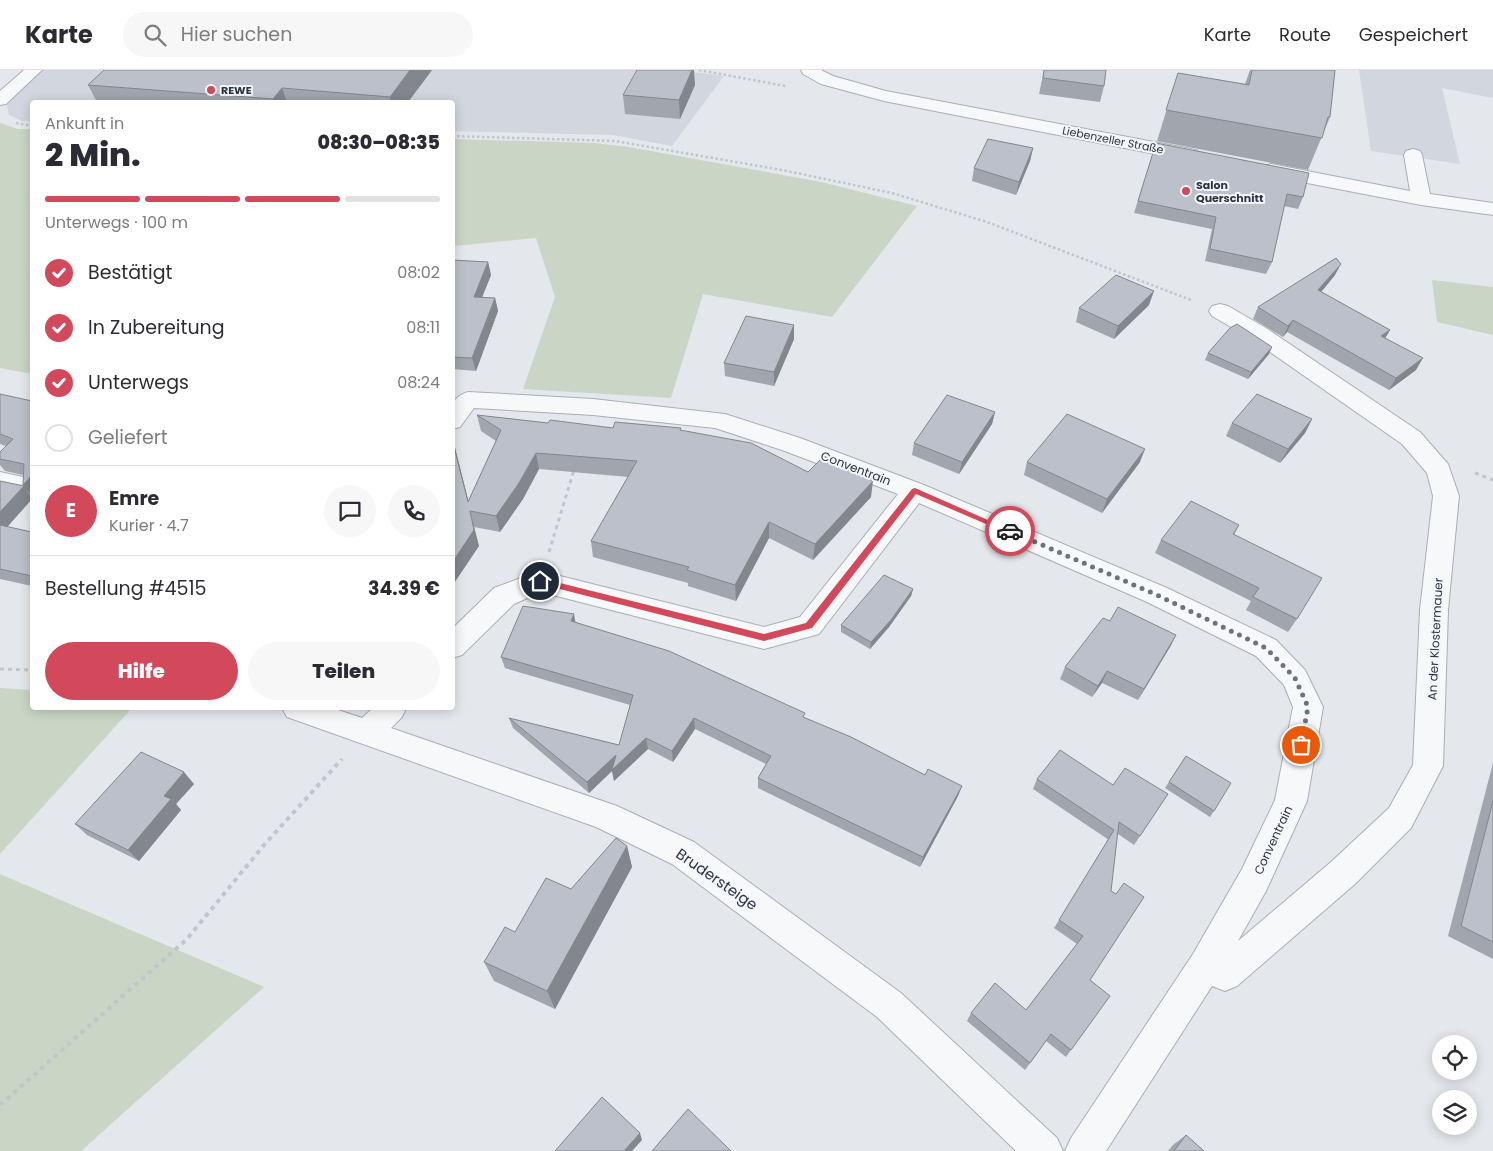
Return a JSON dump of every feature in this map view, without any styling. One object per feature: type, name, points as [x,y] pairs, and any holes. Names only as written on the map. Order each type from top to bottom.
[{"type":"street","points":[[0,100],[34,70]]},
{"type":"street","name":"Liebenzeller Straße","points":[[809,70],[827,80],[884,96],[1207,158]]},
{"type":"street","name":"Liebenzeller Straße","points":[[832,70],[836,76],[852,88]]},
{"type":"street","points":[[1414,155],[1421,199]]},
{"type":"street","points":[[1256,167],[1421,199],[1493,210]]},
{"type":"street","name":"An der Klostermauer","points":[[1205,966],[1226,974],[1343,873],[1400,818],[1428,766],[1434,610],[1446,496],[1440,470],[1411,438],[1258,333],[1220,311]]},
{"type":"street","name":"Conventrain","points":[[458,407],[593,408],[718,420],[791,444],[915,491],[1157,595],[1266,648],[1295,678],[1308,707],[1291,802],[1254,880],[1205,966],[1084,1151]]},
{"type":"street","points":[[0,481],[30,488]]},
{"type":"street","points":[[455,644],[504,596],[540,581],[764,638],[809,626],[915,491]]},
{"type":"street","name":"Brudersteige","points":[[301,710],[358,742],[606,816],[683,853],[890,1005],[1044,1151]]},
{"type":"street","points":[[358,742],[390,710]]},
{"type":"path","points":[[699,70],[793,87]]},
{"type":"path","points":[[455,136],[615,140],[782,170],[892,193],[987,222],[1220,311]]},
{"type":"path","points":[[540,581],[576,462]]},
{"type":"path","points":[[0,670],[30,670]]},
{"type":"path","points":[[0,1105],[188,939],[264,845],[358,742]]},
{"type":"shaded area","points":[[40,70],[677,70],[724,76],[672,146],[613,135],[455,131],[455,100],[30,100],[30,121],[22,121],[9,115],[6,101]]},
{"type":"shaded area","points":[[1359,70],[1493,70],[1493,98],[1442,88],[1460,164],[1371,151]]},
{"type":"green space","points":[[0,123],[18,129],[30,129],[30,374],[0,368]]},
{"type":"green space","points":[[455,139],[593,143],[629,147],[821,182],[917,206],[832,317],[703,294],[671,398],[523,389],[555,297],[536,238],[455,246]]},
{"type":"green space","points":[[1432,280],[1493,287],[1493,335],[1437,322]]},
{"type":"green space","points":[[0,688],[30,690],[30,710],[130,710],[0,854]]},
{"type":"green space","points":[[0,874],[264,987],[81,1151],[0,1151]]},
{"type":"building","points":[[104,70],[410,70],[390,97],[282,88],[273,99],[88,85]]},
{"type":"building","points":[[637,70],[692,70],[679,100],[623,95]]},
{"type":"building","points":[[1044,70],[1106,70],[1104,86],[1043,78]]},
{"type":"building","points":[[1252,70],[1335,70],[1330,117],[1328,117],[1322,138],[1166,110],[1178,73],[1249,85]]},
{"type":"building","points":[[988,139],[1033,148],[1019,182],[974,168]]},
{"type":"building","points":[[1156,143],[1309,173],[1303,197],[1287,194],[1272,262],[1210,249],[1216,217],[1138,201]]},
{"type":"building","points":[[1336,258],[1341,264],[1318,290],[1390,330],[1381,336],[1423,358],[1396,378],[1293,320],[1288,326],[1258,307]]},
{"type":"building","points":[[455,260],[488,262],[474,297],[495,298],[472,358],[455,357]]},
{"type":"building","points":[[1116,275],[1154,291],[1118,326],[1079,308]]},
{"type":"building","points":[[746,316],[794,325],[774,372],[724,363]]},
{"type":"building","points":[[1237,324],[1272,347],[1251,372],[1208,353],[1230,328]]},
{"type":"building","points":[[0,394],[30,401],[30,477],[23,485],[24,464],[0,459],[0,452],[13,439],[0,434]]},
{"type":"building","points":[[1257,394],[1312,419],[1288,449],[1232,423]]},
{"type":"building","points":[[947,395],[995,412],[962,462],[914,443]]},
{"type":"building","points":[[1067,414],[1145,449],[1107,499],[1027,462]]},
{"type":"building","points":[[477,415],[548,423],[550,420],[613,428],[615,422],[681,428],[680,430],[751,443],[808,472],[824,456],[873,481],[815,544],[769,522],[735,585],[687,570],[689,567],[591,541],[637,461],[536,453],[519,483],[496,516],[470,511],[474,530],[455,558],[455,451],[468,502],[501,430]]},
{"type":"building","points":[[0,481],[24,486],[0,512]]},
{"type":"building","points":[[1191,501],[1239,525],[1233,534],[1322,578],[1297,619],[1253,597],[1259,588],[1161,540]]},
{"type":"building","points":[[0,525],[30,532],[30,576],[0,569]]},
{"type":"building","points":[[884,575],[913,589],[891,620],[871,642],[841,625]]},
{"type":"building","points":[[523,606],[574,614],[571,621],[669,651],[805,713],[803,717],[851,737],[925,775],[928,769],[962,786],[923,857],[758,778],[771,756],[694,718],[672,751],[646,738],[612,770],[616,755],[587,782],[509,718],[619,745],[633,695],[501,657]]},
{"type":"building","points":[[1118,607],[1176,635],[1144,689],[1107,671],[1098,686],[1065,667],[1103,618],[1110,621]]},
{"type":"building","points":[[1060,750],[1113,785],[1125,768],[1168,794],[1140,836],[1119,822],[1111,891],[1116,894],[1124,883],[1144,897],[1090,980],[1110,996],[1071,1050],[1051,1034],[1030,1063],[971,1013],[995,983],[1026,1010],[1083,936],[1059,920],[1114,830],[1037,779]]},
{"type":"building","points":[[141,752],[184,772],[164,796],[171,799],[128,850],[75,824]]},
{"type":"building","points":[[1186,756],[1231,783],[1214,811],[1169,782]]},
{"type":"building","points":[[1493,801],[1493,942],[1461,926]]},
{"type":"building","points":[[616,838],[627,846],[547,991],[484,962],[505,927],[515,932],[546,878],[571,889]]},
{"type":"building","points":[[602,1097],[640,1133],[624,1151],[555,1151]]},
{"type":"building","points":[[688,1109],[731,1151],[652,1151]]},
{"type":"building","points":[[1186,1135],[1204,1151],[1174,1151]]},
{"type":"way so far","points":[[1010,531],[1157,595],[1266,648],[1295,678],[1308,707],[1301,745]]},
{"type":"place","name":"REWE","points":[[211,90]]},
{"type":"place","name":"Salon Querschnitt","points":[[1186,191]]},
{"type":"route","points":[[540,581],[764,638],[809,626],[915,491],[1010,531]]}]
